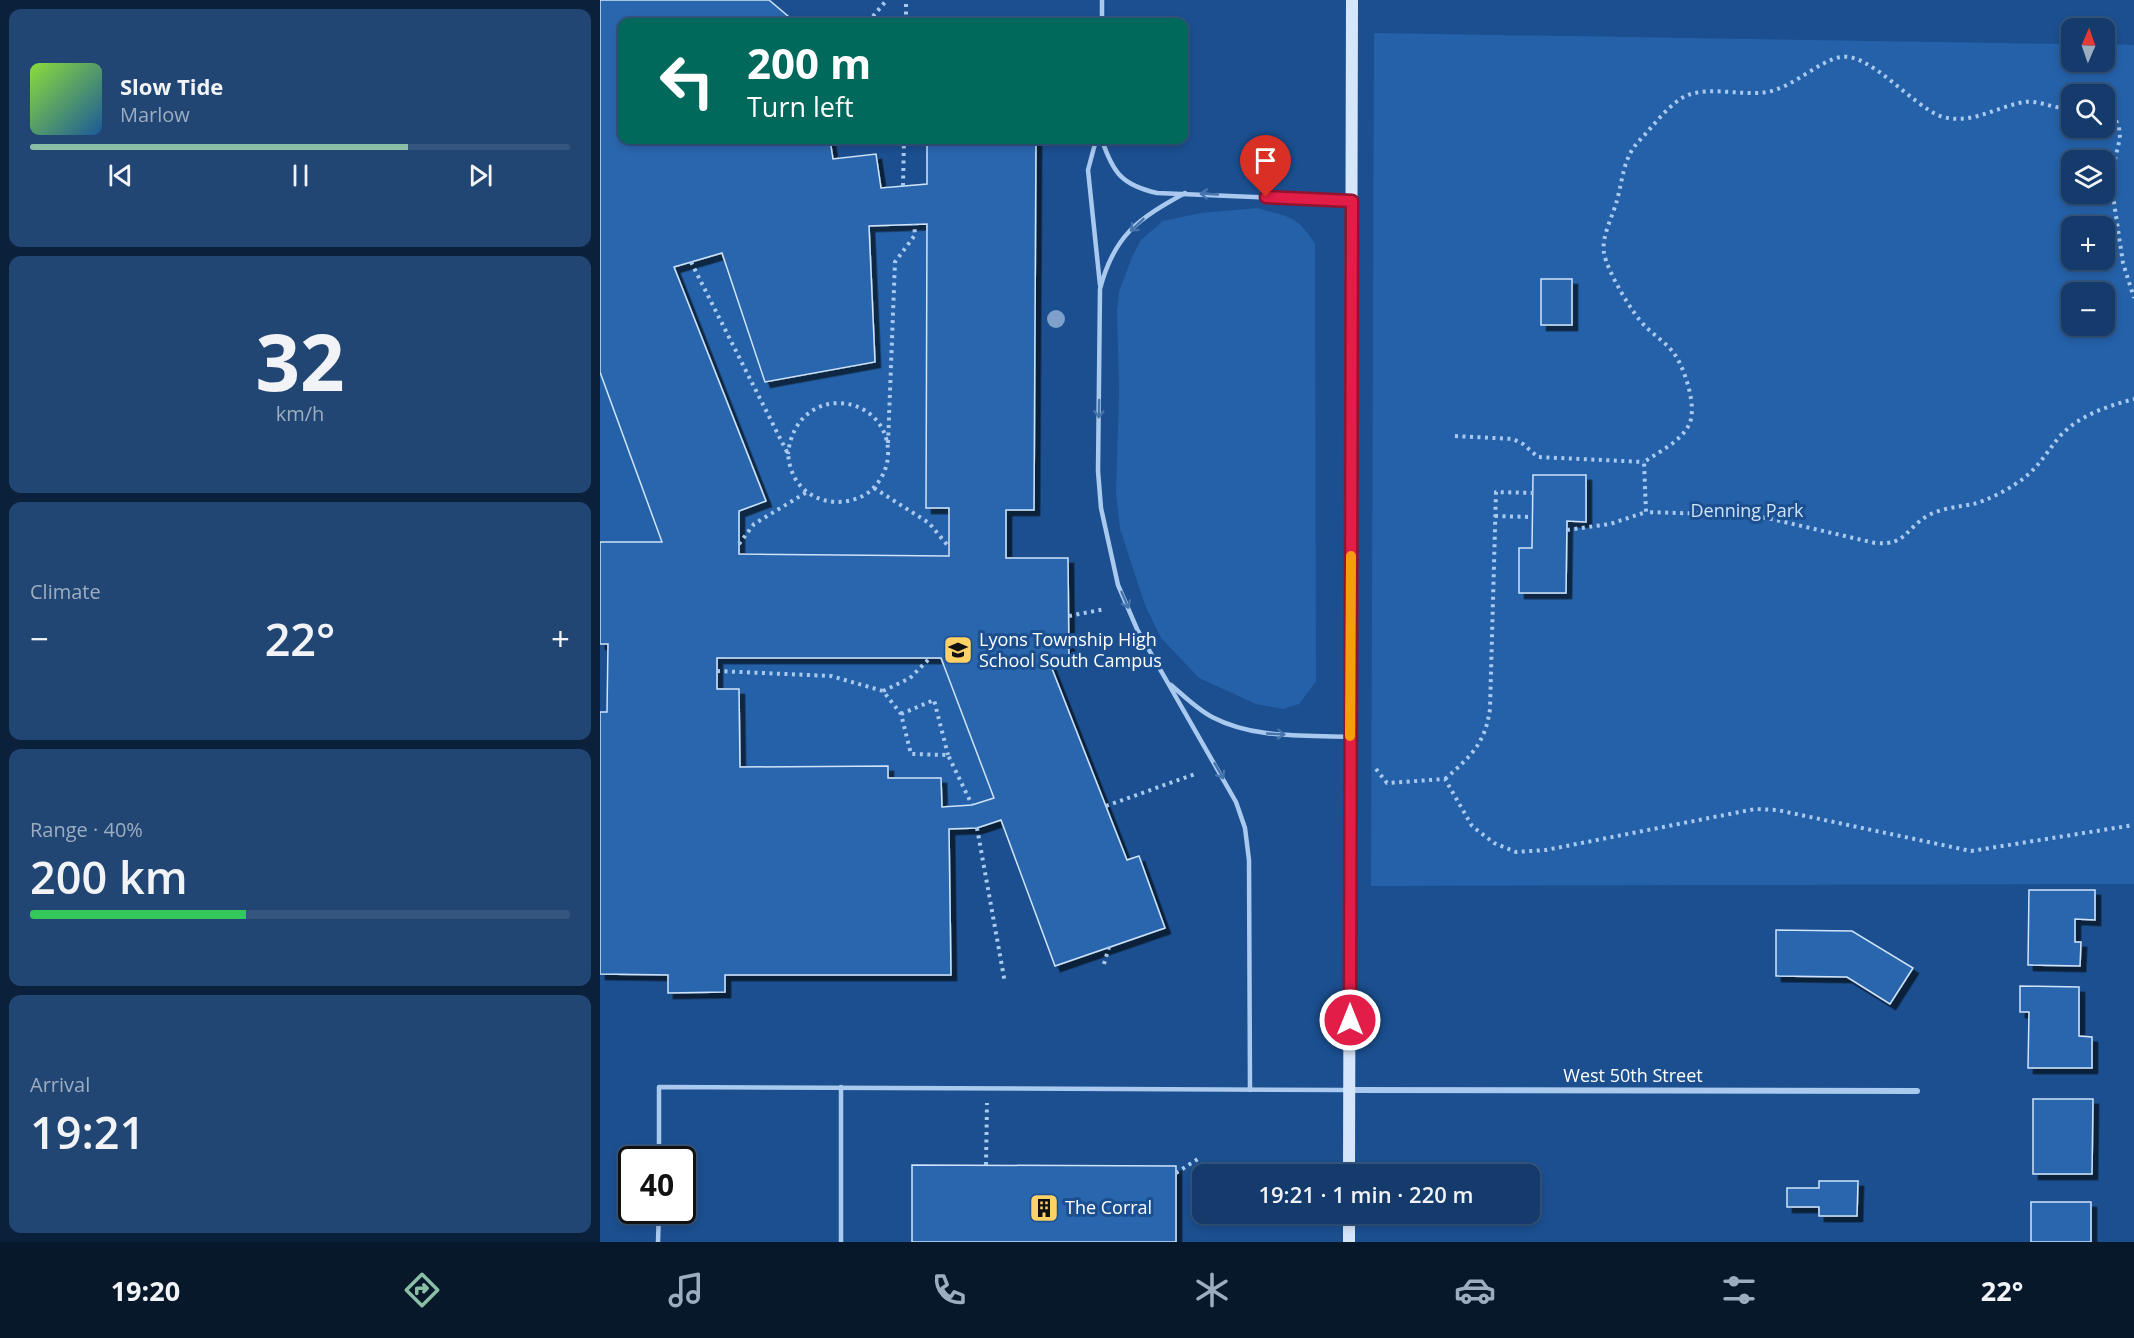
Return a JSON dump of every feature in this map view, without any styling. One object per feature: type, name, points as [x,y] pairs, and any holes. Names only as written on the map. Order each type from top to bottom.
[{"type":"street","points":[[1349,1164],[1352,0]]},
{"type":"street","name":"West 50th Street","points":[[1349,1090],[1917,1091]]},
{"type":"street","points":[[1349,1224],[1349,1242]]},
{"type":"lane","points":[[1102,0],[1102,18]]},
{"type":"lane","points":[[1095,144],[1088,170],[1100,289],[1098,471],[1101,507],[1118,585],[1137,629],[1236,802],[1245,828],[1249,860],[1250,1090]]},
{"type":"lane","points":[[1103,144],[1109,159],[1120,176],[1137,189],[1157,193],[1352,201]]},
{"type":"lane","points":[[1100,289],[1110,257],[1122,240],[1154,210],[1185,193]]},
{"type":"lane","points":[[1169,684],[1209,716],[1234,727],[1269,734],[1350,737]]},
{"type":"lane","points":[[658,1146],[658,1086],[1349,1090]]},
{"type":"lane","points":[[841,1087],[841,1242]]},
{"type":"lane","points":[[658,1224],[658,1242]]},
{"type":"path","points":[[871,18],[886,1]]},
{"type":"path","points":[[904,1],[906,18]]},
{"type":"path","points":[[1455,436],[1513,439],[1538,457],[1644,462],[1679,438],[1690,423],[1692,401],[1674,354],[1664,341],[1645,326],[1630,306],[1604,252],[1606,235],[1623,177],[1624,162],[1631,149],[1680,98],[1692,93],[1707,91],[1767,92],[1784,87],[1840,57],[1854,58],[1868,64],[1924,106],[1939,115],[1954,119],[1971,118],[2026,101],[2061,108]]},
{"type":"path","points":[[2115,118],[2120,138],[2113,168],[2112,189],[2122,263],[2134,298]]},
{"type":"path","points":[[903,186],[904,144]]},
{"type":"path","points":[[888,447],[884,433],[876,420],[865,411],[851,405],[836,403],[812,410],[801,418],[789,441],[788,454],[790,468],[797,481],[807,492],[819,499],[834,502],[862,497],[874,488],[882,476],[887,462],[888,447],[895,262],[915,235],[914,224]]},
{"type":"path","points":[[692,262],[788,454]]},
{"type":"path","points":[[1566,530],[1610,524],[1646,512],[1756,516],[1888,544],[1902,538],[1926,516],[1937,511],[1976,503],[2013,486],[2033,472],[2063,434],[2084,418],[2104,406],[2134,399]]},
{"type":"path","points":[[1644,462],[1646,512]]},
{"type":"path","points":[[874,488],[929,523],[949,547]]},
{"type":"path","points":[[739,544],[754,524],[807,492]]},
{"type":"path","points":[[1376,769],[1387,783],[1445,778],[1463,763],[1480,743],[1487,728],[1490,709],[1496,492],[1533,493]]},
{"type":"path","points":[[1495,516],[1532,517]]},
{"type":"path","points":[[1069,616],[1105,609]]},
{"type":"path","points":[[883,691],[910,678],[930,658]]},
{"type":"path","points":[[717,671],[831,676],[883,691],[901,714],[911,754],[948,755]]},
{"type":"path","points":[[901,714],[934,700],[948,755],[972,805]]},
{"type":"path","points":[[1106,806],[1195,774]]},
{"type":"path","points":[[1445,778],[1472,825],[1494,843],[1516,852],[1546,850],[1755,809],[1777,810],[1971,851],[2134,825]]},
{"type":"path","points":[[977,828],[1005,983]]},
{"type":"path","points":[[1104,964],[1108,947]]},
{"type":"path","points":[[986,1165],[988,1088]]},
{"type":"path","points":[[1176,1173],[1201,1157]]},
{"type":"green space","name":"Denning Park","points":[[1374,33],[2061,44],[2061,72],[2115,72],[2115,44],[2134,45],[2134,884],[1371,886]]},
{"type":"green space","points":[[1258,208],[1291,218],[1303,227],[1315,244],[1316,682],[1299,704],[1283,709],[1256,704],[1199,678],[1161,638],[1145,605],[1120,529],[1116,493],[1119,392],[1117,311],[1119,292],[1132,257],[1141,240],[1163,221],[1201,213]]},
{"type":"green space","points":[[927,224],[926,508],[949,508],[949,556],[739,554],[739,511],[766,501],[674,267],[722,253],[766,382],[875,362],[869,226]]},
{"type":"green space","points":[[600,372],[662,542],[600,542]]},
{"type":"green space","points":[[717,658],[941,658],[994,798],[972,805],[942,807],[941,778],[888,778],[740,767],[739,689],[717,689]]},
{"type":"building","name":"Lyons Township High School South Campus","points":[[600,0],[769,0],[790,18],[618,18],[618,144],[831,144],[833,159],[876,154],[881,188],[927,184],[927,144],[1036,144],[1034,510],[1006,510],[1006,558],[1068,558],[1069,661],[1049,661],[1127,860],[1139,856],[1165,928],[1055,966],[1001,820],[977,828],[949,829],[951,975],[725,975],[725,992],[668,993],[668,975],[600,974],[600,712],[607,712],[608,644],[600,644],[600,542],[662,542],[600,372]],"holes":[[[927,224],[926,508],[949,508],[949,556],[739,554],[739,511],[766,501],[674,267],[722,253],[765,382],[875,362],[869,226]],[[717,658],[941,658],[994,798],[972,805],[942,807],[941,778],[888,778],[888,766],[740,767],[739,689],[717,689]]]},
{"type":"building","points":[[1541,279],[1572,279],[1572,325],[1541,325]]},
{"type":"building","points":[[1533,475],[1586,475],[1586,522],[1567,521],[1566,593],[1519,593],[1519,548],[1532,548]]},
{"type":"building","points":[[2029,890],[2095,890],[2095,920],[2075,919],[2075,942],[2081,942],[2080,966],[2028,965]]},
{"type":"building","points":[[1776,930],[1852,931],[1913,968],[1890,1004],[1847,977],[1776,976]]},
{"type":"building","points":[[2020,986],[2079,987],[2079,1036],[2092,1037],[2092,1068],[2028,1068],[2029,1012],[2020,1012]]},
{"type":"building","points":[[2033,1099],[2093,1099],[2092,1174],[2033,1174]]},
{"type":"building","name":"The Corral","points":[[912,1165],[1176,1166],[1176,1242],[912,1242]]},
{"type":"building","points":[[1819,1181],[1858,1181],[1857,1216],[1819,1216],[1819,1207],[1787,1207],[1787,1188],[1819,1188]]},
{"type":"building","points":[[2031,1202],[2091,1202],[2091,1242],[2031,1242]]},
{"type":"slow traffic","points":[[1350,736],[1351,556]]},
{"type":"place","name":"Lyons Township High School South Campus","points":[[958,650]]},
{"type":"place","name":"The Corral","points":[[1044,1208]]},
{"type":"route","points":[[1266,197],[1352,201],[1350,1020]]}]
